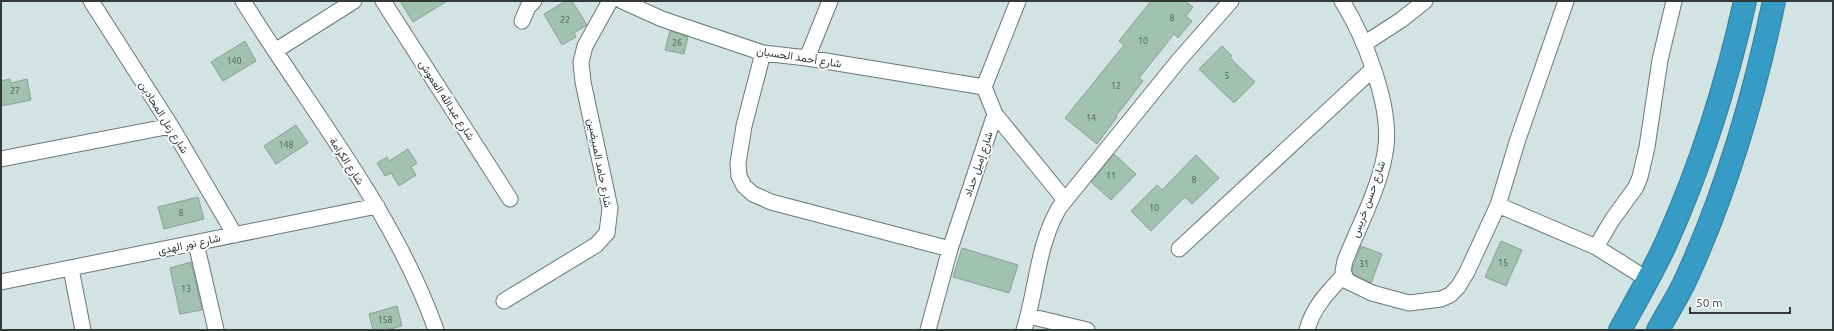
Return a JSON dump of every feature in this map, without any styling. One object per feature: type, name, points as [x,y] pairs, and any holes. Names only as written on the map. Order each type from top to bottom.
[{"type":"highway","points":[[1620,330],[1667,242],[1706,137],[1726,76],[1745,1]]},
{"type":"highway","points":[[1658,330],[1686,281],[1710,224],[1735,156],[1756,82],[1774,1]]},
{"type":"street","name":"شارع زعل المحادين","points":[[91,1],[170,126],[235,235]]},
{"type":"street","name":"شارع الكرامة","points":[[243,1],[377,206],[422,290],[436,330]]},
{"type":"street","points":[[275,51],[354,1]]},
{"type":"street","name":"شارع عبدالله العموش","points":[[383,1],[510,200]]},
{"type":"street","points":[[522,21],[528,7],[534,1]]},
{"type":"street","name":"شارع حامد المبيضين","points":[[504,301],[596,245],[607,233],[610,208],[583,82],[581,62],[585,46],[610,1]]},
{"type":"street","name":"شارع أحمد الحسبان","points":[[622,1],[662,19],[762,53],[807,58],[984,87]]},
{"type":"street","points":[[807,58],[830,1]]},
{"type":"street","points":[[1018,1],[984,87],[995,114],[1065,200]]},
{"type":"street","points":[[1087,330],[1026,323],[1042,250],[1052,221],[1065,200],[1179,60],[1231,1]]},
{"type":"street","name":"شارع حسن خريس","points":[[1342,1],[1364,44],[1373,69],[1386,126],[1386,146],[1373,191],[1344,268]]},
{"type":"street","points":[[1364,44],[1401,20],[1425,1]]},
{"type":"street","points":[[1344,268],[1347,282],[1358,287],[1409,303],[1441,299],[1450,295],[1458,287],[1467,272],[1498,205],[1518,139],[1566,1]]},
{"type":"street","points":[[1596,247],[1612,220],[1636,187],[1640,177],[1647,147],[1660,60],[1674,1]]},
{"type":"street","points":[[762,53],[744,126],[738,163],[739,176],[744,186],[753,194],[771,202],[950,249]]},
{"type":"street","points":[[1178,249],[1373,69]]},
{"type":"street","name":"شارع إميل حداد","points":[[928,330],[950,249],[995,114]]},
{"type":"street","points":[[1,160],[170,126]]},
{"type":"street","points":[[1498,205],[1596,247],[1647,279]]},
{"type":"street","name":"شارع نور الهدى","points":[[1,282],[71,270],[377,206]]},
{"type":"street","points":[[196,243],[216,330]]},
{"type":"street","points":[[1307,330],[1310,319],[1344,268]]},
{"type":"street","points":[[71,270],[83,330]]},
{"type":"building","points":[[400,1],[447,1],[413,22]]},
{"type":"building","points":[[566,1],[572,1],[587,25],[574,33],[576,37],[562,45],[544,14]]},
{"type":"building","points":[[1151,1],[1185,1],[1193,7],[1186,16],[1192,21],[1178,38],[1174,34],[1139,78],[1143,81],[1097,144],[1065,118],[1124,45],[1119,41]]},
{"type":"building","points":[[670,31],[688,37],[684,54],[665,50]]},
{"type":"building","points":[[245,41],[256,61],[223,81],[211,62]]},
{"type":"building","points":[[1222,46],[1232,56],[1230,58],[1255,82],[1234,103],[1199,69]]},
{"type":"building","points":[[10,79],[11,83],[27,79],[31,100],[1,106],[1,81]]},
{"type":"building","points":[[296,125],[308,143],[276,164],[264,146]]},
{"type":"building","points":[[408,149],[417,163],[411,167],[416,175],[399,186],[391,173],[385,176],[377,163],[387,157],[389,161]]},
{"type":"building","points":[[1114,154],[1136,174],[1111,200],[1091,182]]},
{"type":"building","points":[[1196,155],[1219,178],[1192,204],[1185,197],[1151,231],[1131,211],[1157,185],[1162,190]]},
{"type":"building","points":[[198,197],[204,219],[164,229],[158,207]]},
{"type":"building","points":[[1501,241],[1522,250],[1506,286],[1485,277]]},
{"type":"building","points":[[1361,246],[1382,254],[1371,283],[1354,274],[1352,270]]},
{"type":"building","points":[[962,248],[1018,265],[1009,293],[953,277]]},
{"type":"building","points":[[191,262],[202,310],[180,314],[170,268]]},
{"type":"building","points":[[397,306],[402,326],[386,330],[373,330],[369,314]]}]
